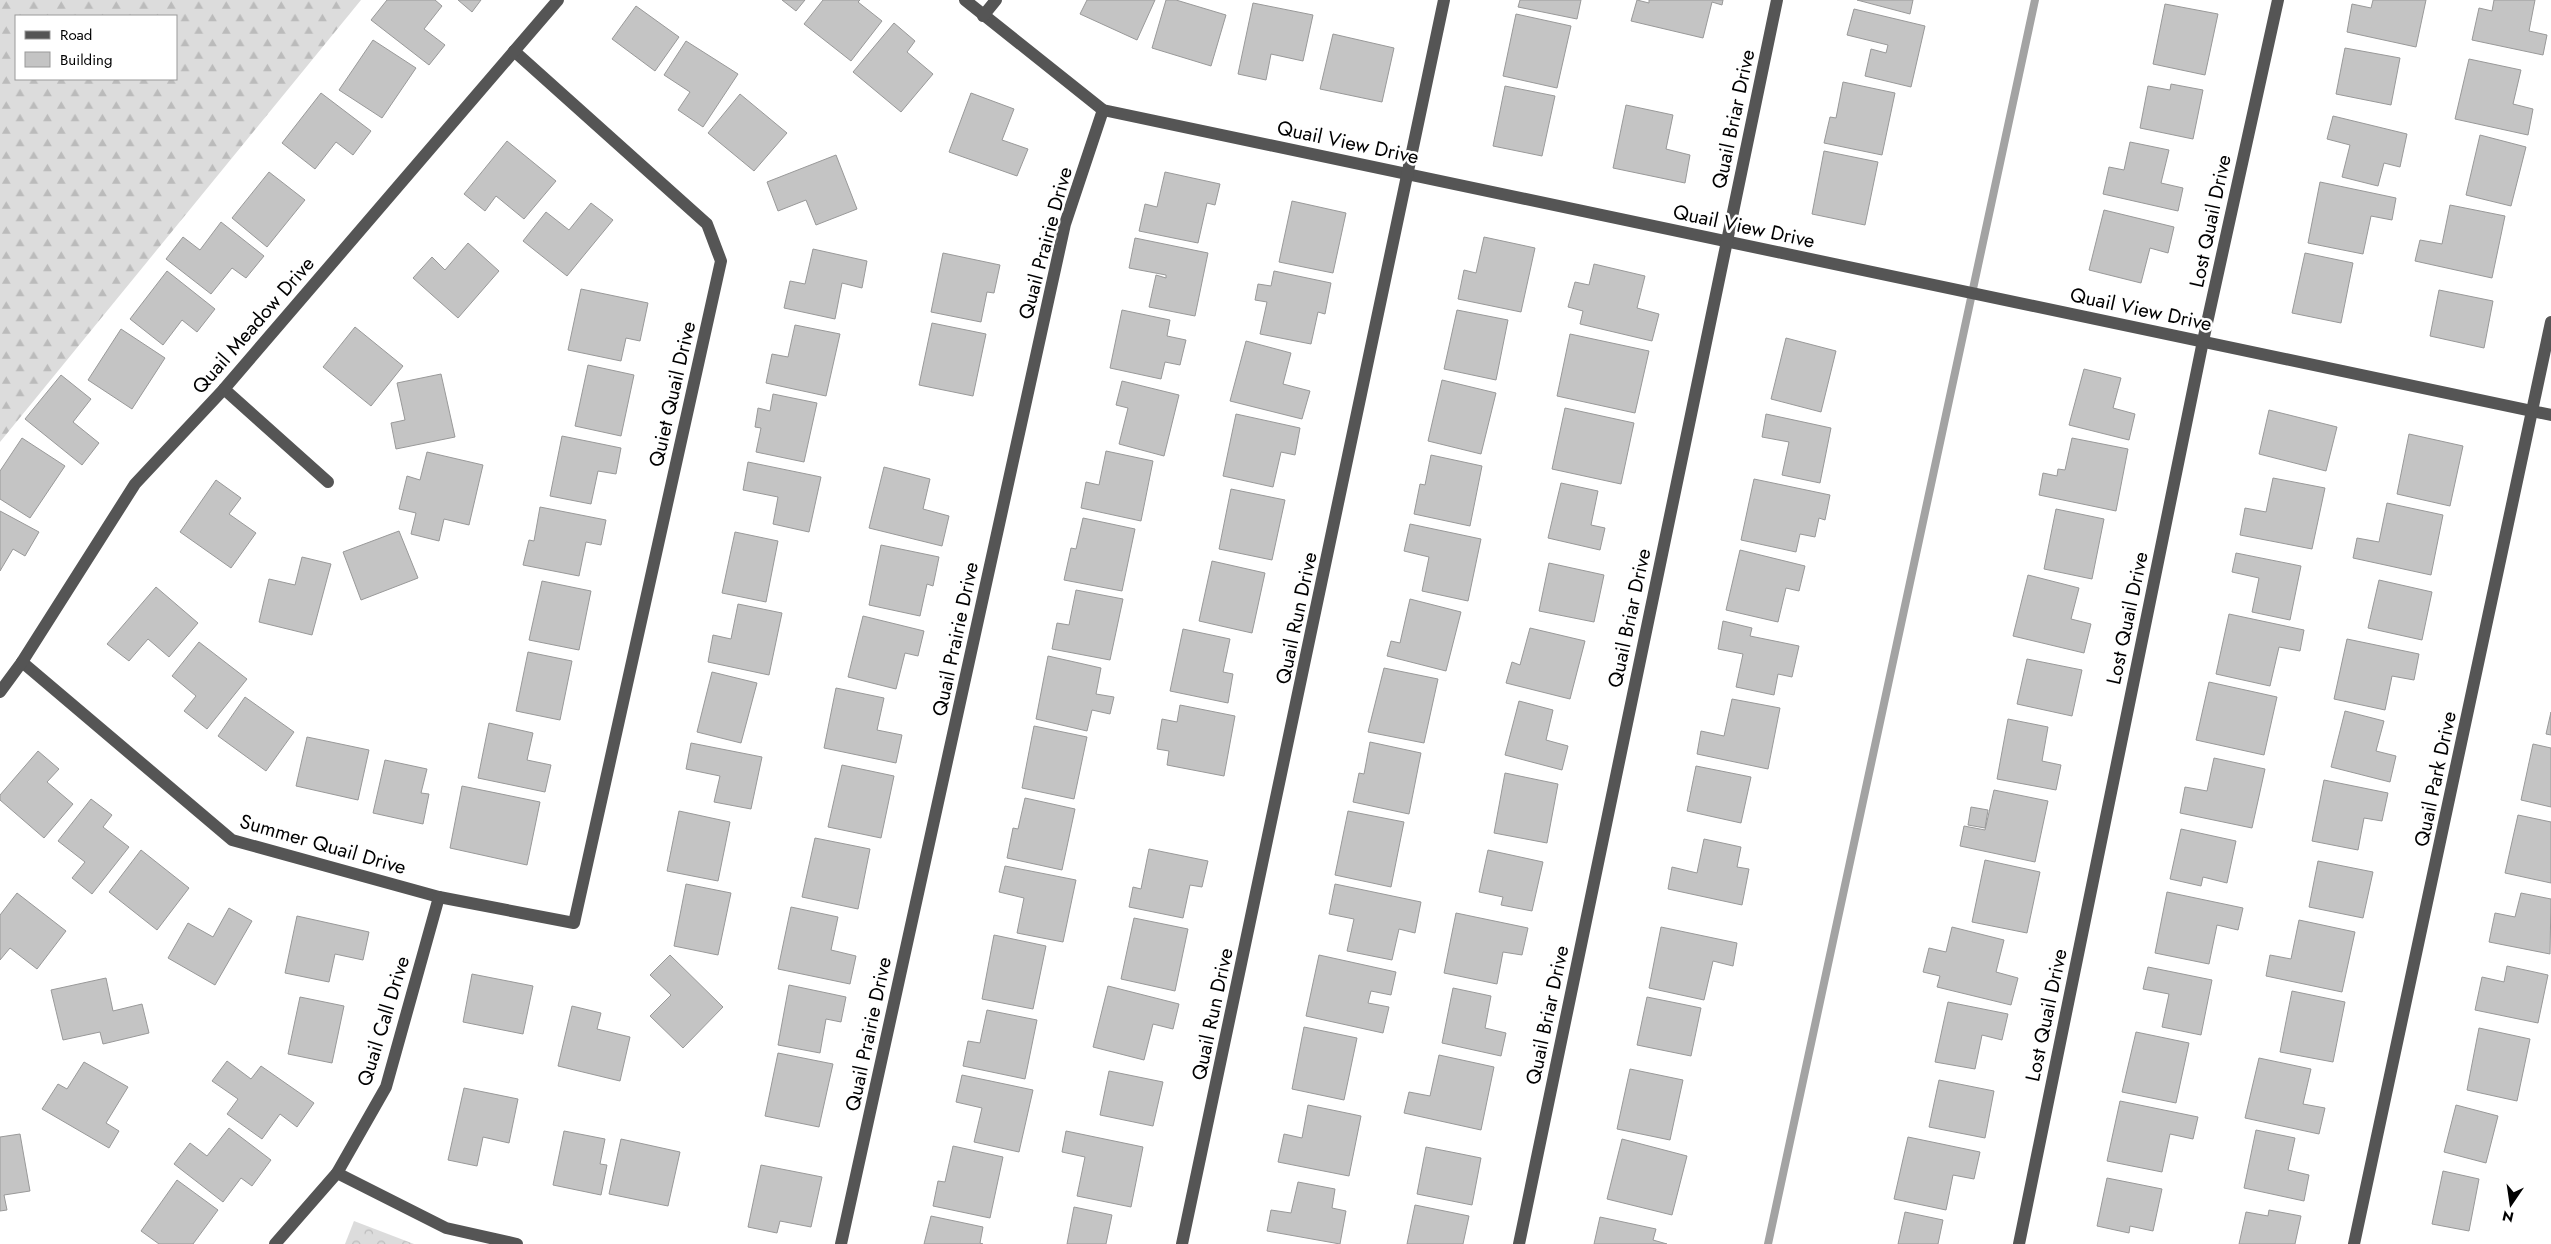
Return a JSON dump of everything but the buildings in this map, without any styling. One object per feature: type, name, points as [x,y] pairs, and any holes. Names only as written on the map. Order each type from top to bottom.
[{"type":"street","name":"Quail Meadow Drive","points":[[0,692],[22,662],[135,484],[224,389],[558,0]]},
{"type":"street","name":"Quail View Drive","points":[[965,0],[1103,110],[2551,415]]},
{"type":"street","points":[[983,16],[996,0]]},
{"type":"street","name":"Quail Run Drive","points":[[1182,1244],[1409,174],[1444,0]]},
{"type":"street","name":"Quail Briar Drive","points":[[1519,1244],[1777,0]]},
{"type":"street","name":"Lost Quail Drive","points":[[2019,1244],[2203,341],[2278,0]]},
{"type":"street","name":"Quiet Quail Drive","points":[[514,51],[706,224],[721,261],[596,826]]},
{"type":"street","name":"Quail Prairie Drive","points":[[841,1244],[1065,224],[1103,110]]},
{"type":"street","name":"Quail Park Drive","points":[[2354,1244],[2551,322]]},
{"type":"street","points":[[224,389],[328,482]]},
{"type":"street","name":"Summer Quail Drive","points":[[22,662],[232,840],[439,897],[574,923],[596,826]]},
{"type":"street","name":"Quail Call Drive","points":[[274,1244],[337,1173],[386,1087],[439,897]]},
{"type":"street","points":[[337,1173],[446,1228],[517,1244]]},
{"type":"green space","points":[[0,0],[361,0],[0,442]]},
{"type":"green space","points":[[354,1221],[414,1244],[345,1244]]},
{"type":"waterway","points":[[1768,1244],[2035,0]]}]
